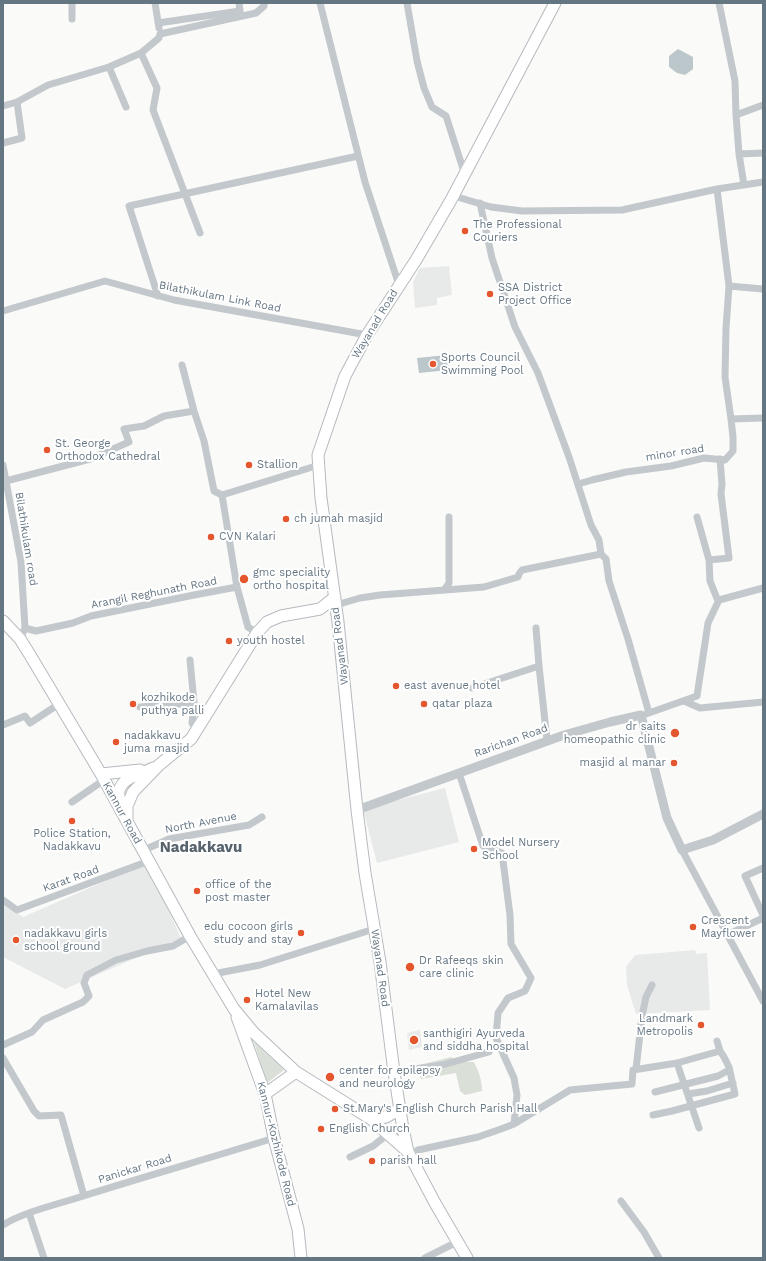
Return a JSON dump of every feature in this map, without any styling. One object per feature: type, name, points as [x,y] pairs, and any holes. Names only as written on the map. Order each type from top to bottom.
[{"type":"main road","name":"Wayanad Road","points":[[467,1258],[435,1203],[409,1153],[400,1109],[357,810],[338,622],[321,498],[318,455],[345,376],[366,335],[416,260],[454,196],[555,3]]},
{"type":"main road","points":[[125,816],[119,793],[122,784],[134,776],[159,765],[190,739],[257,633],[267,622],[281,616],[320,609],[335,601]]},
{"type":"main road","points":[[320,609],[331,613],[338,622]]},
{"type":"main road","name":"Kannur Road","points":[[3,621],[20,639],[103,777],[190,936],[234,1009]]},
{"type":"main road","points":[[103,777],[159,765]]},
{"type":"main road","points":[[234,1009],[253,1032],[296,1072],[371,1119],[409,1153]]},
{"type":"main road","name":"Kannur-Kozhikode Road","points":[[234,1009],[265,1094],[274,1138],[298,1229],[301,1258]]},
{"type":"main road","points":[[265,1094],[296,1072]]},
{"type":"main road","points":[[371,1119],[386,1117],[400,1109]]},
{"type":"street","points":[[72,3],[72,19]]},
{"type":"street","points":[[3,106],[17,102],[48,85],[109,67],[141,53],[159,38],[160,34],[155,3]]},
{"type":"street","points":[[158,23],[240,11],[239,3]]},
{"type":"street","points":[[160,34],[256,13],[264,6],[264,3]]},
{"type":"street","points":[[320,3],[365,182],[399,285]]},
{"type":"street","points":[[407,3],[417,61],[424,88],[432,107],[446,116],[465,175]]},
{"type":"street","points":[[719,3],[735,81],[739,154],[744,185]]},
{"type":"street","points":[[141,53],[157,88],[153,110],[200,233]]},
{"type":"street","points":[[109,67],[126,107]]},
{"type":"street","points":[[3,143],[22,138],[17,102]]},
{"type":"street","points":[[736,115],[763,105]]},
{"type":"street","points":[[739,154],[763,153]]},
{"type":"street","points":[[158,296],[129,206],[358,156]]},
{"type":"street","points":[[454,196],[491,207],[522,212],[622,210],[717,189],[763,182]]},
{"type":"street","points":[[717,189],[729,286],[725,377],[731,419],[763,418]]},
{"type":"street","points":[[480,204],[492,258],[514,327],[538,373],[569,457],[591,525],[599,540],[601,554],[606,560],[609,581],[628,639],[667,818],[682,850],[763,1000]]},
{"type":"street","name":"Bilathikulam Link Road","points":[[3,311],[104,281],[174,300],[366,335]]},
{"type":"street","points":[[729,286],[763,289]]},
{"type":"street","points":[[182,365],[194,411],[204,441],[214,491],[222,495],[319,465]]},
{"type":"street","points":[[6,481],[90,459],[129,442],[124,429],[144,426],[164,416],[194,411]]},
{"type":"street","name":"minor road","points":[[578,484],[626,472],[671,466],[704,458],[725,460],[733,451],[731,419]]},
{"type":"street","points":[[709,560],[729,558],[721,494],[722,484],[720,460]]},
{"type":"street","name":"Bilathikulam road","points":[[3,465],[21,562],[26,628]]},
{"type":"street","points":[[222,495],[237,588],[248,627],[257,633]]},
{"type":"street","points":[[445,589],[449,582],[449,517]]},
{"type":"street","points":[[697,517],[709,560],[710,581],[718,601],[763,588]]},
{"type":"street","points":[[335,601],[380,595],[484,586],[518,577],[518,574],[522,570],[601,554]]},
{"type":"street","name":"Arangil Reghunath Road","points":[[26,628],[36,631],[68,624],[91,616],[188,596],[237,588]]},
{"type":"street","name":"Rarichan Road","points":[[357,810],[564,734],[645,714],[697,696],[708,623],[718,601]]},
{"type":"street","points":[[20,639],[26,628]]},
{"type":"street","points":[[536,628],[547,740]]},
{"type":"street","points":[[190,660],[194,703],[192,723],[197,728]]},
{"type":"street","points":[[472,688],[539,666]]},
{"type":"street","points":[[684,701],[700,708],[763,702]]},
{"type":"street","points":[[140,707],[194,703]]},
{"type":"street","points":[[3,725],[25,716],[30,723],[59,704]]},
{"type":"street","points":[[459,773],[483,846],[502,853],[510,915],[511,944],[531,978],[525,990],[508,998],[498,1013],[496,1038],[514,1078],[517,1095],[514,1124]]},
{"type":"street","points":[[72,802],[103,777]]},
{"type":"street","points":[[682,850],[713,840],[763,814]]},
{"type":"street","name":"North Avenue","points":[[144,850],[169,839],[249,825],[262,816]]},
{"type":"street","name":"Karat Road","points":[[3,900],[17,910],[149,861]]},
{"type":"street","points":[[727,935],[763,917],[745,876],[763,868]]},
{"type":"street","points":[[213,974],[260,965],[374,929]]},
{"type":"street","points":[[3,1046],[32,1032],[43,1020],[83,1002],[89,996],[84,983],[87,975],[116,960],[146,951],[173,946],[190,936]]},
{"type":"street","points":[[636,1070],[642,1016],[646,997],[652,985]]},
{"type":"street","points":[[653,1115],[735,1094],[729,1070],[717,1041]]},
{"type":"street","points":[[409,1153],[478,1136],[514,1124],[570,1090],[632,1084],[633,1070],[677,1062],[720,1051]]},
{"type":"street","points":[[394,1072],[442,1065],[489,1052]]},
{"type":"street","points":[[3,1058],[34,1111],[39,1116],[61,1115],[84,1196]]},
{"type":"street","points":[[677,1062],[699,1128]]},
{"type":"street","points":[[655,1092],[718,1076],[729,1070]]},
{"type":"street","points":[[688,1094],[708,1091],[733,1083]]},
{"type":"street","points":[[350,1157],[373,1146],[388,1134]]},
{"type":"street","name":"Panickar Road","points":[[3,1225],[29,1213],[119,1184],[191,1164],[274,1138]]},
{"type":"street","points":[[621,1201],[644,1232],[658,1258]]},
{"type":"street","points":[[29,1213],[44,1258]]},
{"type":"street","points":[[425,1258],[457,1242]]},
{"type":"shaded area","points":[[678,49],[693,57],[693,69],[685,75],[677,73],[669,67],[669,56]]},
{"type":"shaded area","points":[[449,266],[452,295],[437,298],[437,305],[415,308],[413,282],[420,268]]},
{"type":"shaded area","name":"Sports Council Swimming Pool","points":[[447,355],[449,370],[419,373],[417,358]]},
{"type":"shaded area","points":[[445,788],[459,842],[377,863],[363,809]]},
{"type":"shaded area","points":[[147,863],[181,938],[65,989],[3,957],[3,904],[23,917]]},
{"type":"shaded area","points":[[695,950],[696,954],[707,953],[710,1010],[636,1014],[627,985],[626,967],[635,955]]},
{"type":"shaded area","name":"santhigiri Ayurveda and siddha hospital","points":[[420,1030],[422,1047],[409,1050],[407,1033]]},
{"type":"shaded area","points":[[254,1042],[284,1070],[267,1083]]},
{"type":"shaded area","points":[[451,1057],[459,1062],[474,1062],[480,1076],[482,1091],[465,1095],[460,1091],[456,1073],[421,1079],[416,1066]]},
{"type":"place","name":"The Professional Couriers","points":[[465,231]]},
{"type":"place","name":"SSA District Project Office","points":[[490,294]]},
{"type":"place","name":"Sports Council Swimming Pool","points":[[433,364]]},
{"type":"place","name":"St. George Orthodox Cathedral","points":[[47,450]]},
{"type":"place","name":"Stallion","points":[[249,465]]},
{"type":"place","name":"ch jumah masjid","points":[[286,519]]},
{"type":"place","name":"CVN Kalari","points":[[211,537]]},
{"type":"place","name":"gmc speciality ortho hospital","points":[[244,579]]},
{"type":"place","name":"youth hostel","points":[[229,641]]},
{"type":"place","name":"east avenue hotel","points":[[396,686]]},
{"type":"place","name":"kozhikode puthya palli","points":[[133,704]]},
{"type":"place","name":"qatar plaza","points":[[424,704]]},
{"type":"place","name":"dr saits homeopathic clinic","points":[[675,733]]},
{"type":"place","name":"nadakkavu juma masjid","points":[[116,742]]},
{"type":"place","name":"masjid al manar","points":[[674,763]]},
{"type":"place","name":"Police Station, Nadakkavu","points":[[72,821]]},
{"type":"place","name":"Model Nursery School","points":[[474,849]]},
{"type":"place","name":"office of the post master","points":[[197,891]]},
{"type":"place","name":"Crescent Mayflower","points":[[693,927]]},
{"type":"place","name":"edu cocoon girls study and stay","points":[[301,933]]},
{"type":"place","name":"nadakkavu girls school ground","points":[[16,940]]},
{"type":"place","name":"Dr Rafeeqs skin care clinic","points":[[410,967]]},
{"type":"place","name":"Hotel New Kamalavilas","points":[[247,1000]]},
{"type":"place","name":"Landmark Metropolis","points":[[701,1025]]},
{"type":"place","name":"santhigiri Ayurveda and siddha hospital","points":[[414,1040]]},
{"type":"place","name":"center for epilepsy and neurology","points":[[330,1077]]},
{"type":"place","name":"St.Mary's English Church Parish Hall","points":[[335,1109]]},
{"type":"place","name":"English Church","points":[[321,1129]]},
{"type":"place","name":"parish hall","points":[[372,1161]]},
{"type":"district","name":"Nadakkavu","points":[[201,848]]}]
